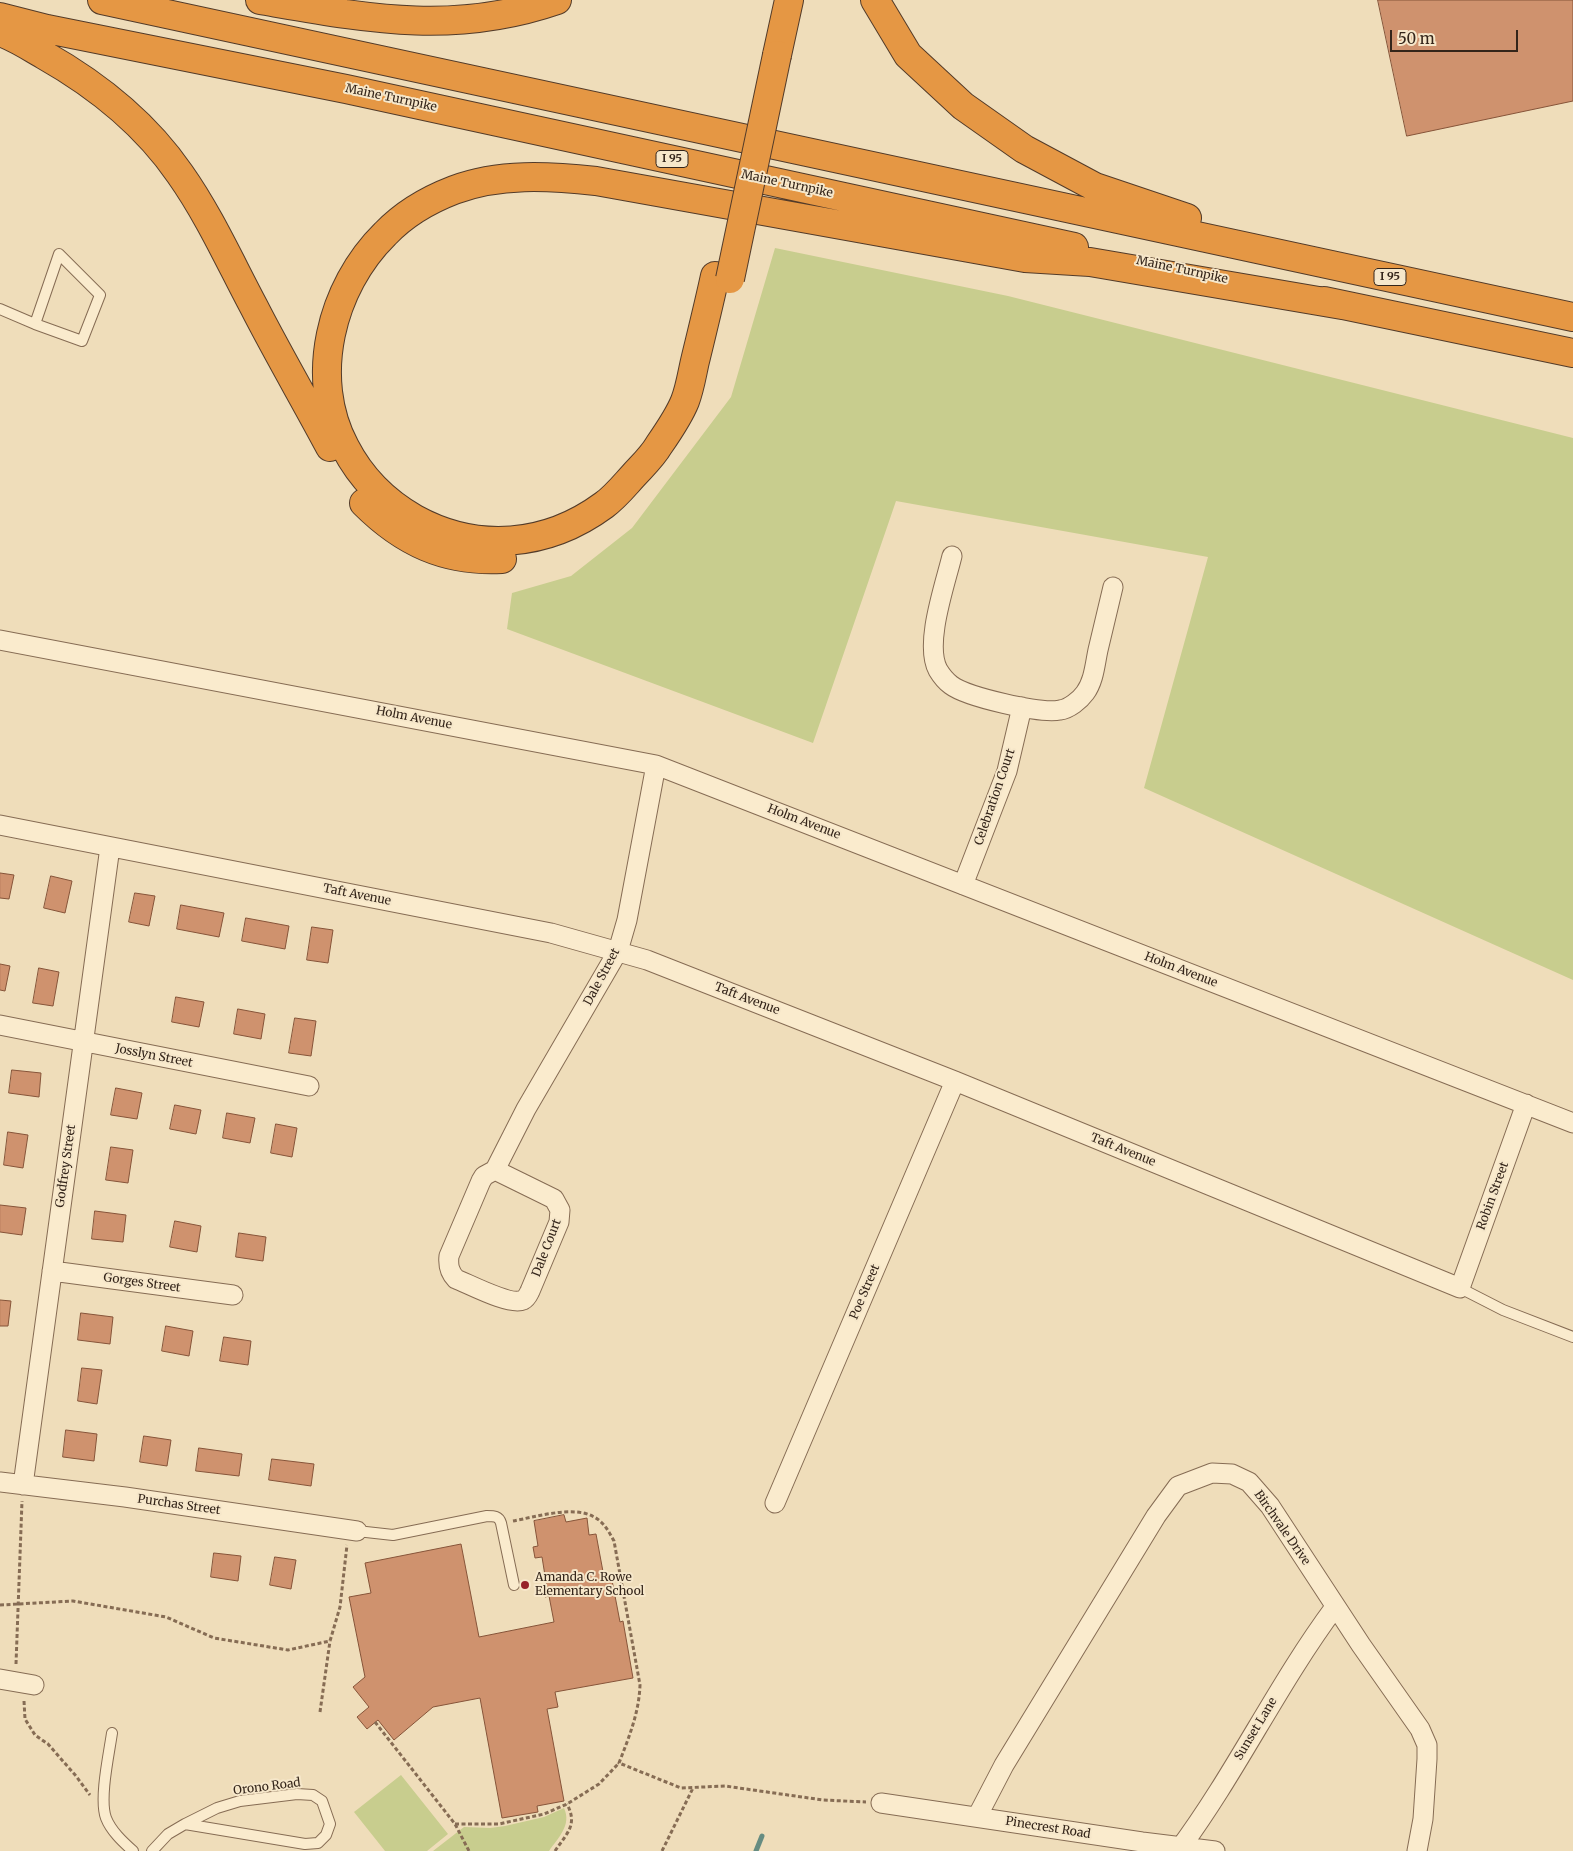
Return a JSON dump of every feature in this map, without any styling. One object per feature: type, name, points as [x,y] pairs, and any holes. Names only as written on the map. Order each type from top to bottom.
[{"type":"highway","name":"I 95","points":[[102,0],[1573,317]]},
{"type":"highway","points":[[260,0],[376,18],[417,22],[459,21],[499,16],[557,0]]},
{"type":"highway","points":[[769,54],[771,0]]},
{"type":"highway","points":[[0,32],[60,64],[126,112],[155,141],[180,173],[202,207],[263,324],[349,480],[362,500],[392,528],[427,548],[465,558],[485,560],[525,555],[564,544],[582,537],[616,515],[676,451],[700,407],[723,277],[769,54],[789,0]]},
{"type":"highway","points":[[875,0],[908,55],[963,106],[1032,153],[1095,187],[1188,218],[1206,238]]},
{"type":"highway","name":"Maine Turnpike","points":[[0,18],[346,89],[1342,305],[1573,353]]},
{"type":"highway","points":[[723,277],[685,401],[658,447],[621,490],[600,508],[572,524],[533,538],[500,542],[473,540],[434,530],[400,510],[371,487],[344,446],[333,420],[329,400],[328,360],[330,340],[336,314],[349,282],[360,264],[386,232],[418,207],[455,190],[475,184],[515,177],[556,177],[596,181],[1025,258],[1090,262],[1342,305]]},
{"type":"street","points":[[952,556],[932,639],[934,656],[939,671],[950,685],[965,692],[1022,707],[1049,712],[1062,710],[1076,703],[1085,693],[1092,678],[1113,587]]},
{"type":"street","name":"Holm Avenue","points":[[0,640],[656,765],[1573,1123]]},
{"type":"street","name":"Celebration Court","points":[[963,884],[1007,771],[1022,707]]},
{"type":"street","name":"Dale Street","points":[[495,1170],[526,1109],[618,952],[627,920],[656,765]]},
{"type":"street","name":"Taft Avenue","points":[[0,825],[551,933],[618,952],[677,972],[955,1080],[1460,1288]]},
{"type":"street","name":"Godfrey Street","points":[[23,1485],[110,847]]},
{"type":"street","name":"Josslyn Street","points":[[0,1026],[309,1086]]},
{"type":"street","name":"Poe Street","points":[[775,1503],[955,1080]]},
{"type":"street","name":"Robin Street","points":[[1460,1288],[1526,1104]]},
{"type":"street","name":"Dale Court","points":[[495,1170],[554,1199],[560,1210],[556,1230],[527,1297],[522,1301],[508,1300],[456,1278],[449,1269],[449,1256],[481,1181],[484,1176],[495,1170]]},
{"type":"street","name":"Gorges Street","points":[[52,1271],[233,1295]]},
{"type":"street","name":"Birchvale Drive","points":[[976,1817],[1009,1756],[1156,1516],[1178,1486],[1212,1473],[1232,1474],[1249,1482],[1270,1506],[1335,1607],[1420,1729],[1427,1745],[1427,1758],[1422,1819],[1417,1851]]},
{"type":"street","name":"Purchas Street","points":[[0,1482],[352,1530]]},
{"type":"street","name":"Sunset Lane","points":[[1180,1849],[1198,1823],[1276,1695],[1335,1607]]},
{"type":"street","points":[[8,1681],[34,1685]]},
{"type":"street","name":"Pinecrest Road","points":[[881,1803],[1180,1849],[1215,1851]]},
{"type":"lane","points":[[0,309],[35,324],[82,341],[100,295],[59,254],[35,324]]},
{"type":"lane","points":[[1460,1288],[1503,1310],[1573,1337]]},
{"type":"lane","points":[[352,1530],[393,1535],[494,1516],[500,1519],[514,1585]]},
{"type":"lane","points":[[112,1733],[103,1802],[105,1816],[110,1827],[133,1851]]},
{"type":"lane","name":"Orono Road","points":[[152,1851],[168,1834],[185,1824],[217,1808],[240,1801],[297,1794],[312,1795],[322,1801],[330,1824],[326,1835],[318,1843],[305,1844],[185,1824]]},
{"type":"path","points":[[23,1485],[17,1603],[8,1681],[23,1695],[25,1719],[35,1735],[48,1744],[88,1790],[91,1802]]},
{"type":"path","points":[[455,1824],[499,1824],[544,1814],[568,1804],[599,1784],[619,1764],[640,1703],[640,1685],[614,1541],[606,1527],[594,1517],[582,1512],[571,1511],[501,1523]]},
{"type":"path","points":[[320,1712],[330,1641],[340,1607],[352,1530]]},
{"type":"path","points":[[0,1605],[73,1601],[166,1617],[214,1638],[288,1650],[330,1641]]},
{"type":"path","points":[[375,1722],[455,1824],[468,1851]]},
{"type":"path","points":[[619,1764],[681,1788],[725,1786],[823,1800],[881,1803]]},
{"type":"path","points":[[662,1851],[693,1788]]},
{"type":"path","points":[[555,1851],[573,1823],[568,1804]]},
{"type":"green space","points":[[775,248],[1008,296],[1573,438],[1573,980],[1144,788],[1208,557],[896,501],[813,743],[507,629],[512,593],[571,576],[632,528],[731,397]]},
{"type":"green space","points":[[401,1775],[448,1834],[427,1851],[385,1851],[354,1812]]},
{"type":"green space","points":[[564,1808],[566,1814],[565,1826],[549,1851],[433,1851],[464,1827],[490,1828],[505,1826],[544,1817]]},
{"type":"building","points":[[1378,0],[1573,0],[1573,101],[1407,136]]},
{"type":"building","points":[[0,873],[14,875],[9,899],[0,898]]},
{"type":"building","points":[[51,876],[72,881],[65,913],[44,908]]},
{"type":"building","points":[[135,893],[155,896],[149,926],[129,922]]},
{"type":"building","points":[[181,905],[224,913],[219,937],[177,929]]},
{"type":"building","points":[[246,918],[289,926],[285,949],[242,941]]},
{"type":"building","points":[[312,927],[333,930],[328,963],[307,960]]},
{"type":"building","points":[[0,964],[10,966],[5,991],[0,990]]},
{"type":"building","points":[[39,968],[59,972],[53,1006],[33,1003]]},
{"type":"building","points":[[176,997],[204,1002],[199,1027],[172,1022]]},
{"type":"building","points":[[238,1009],[265,1014],[261,1039],[234,1034]]},
{"type":"building","points":[[295,1018],[316,1021],[311,1056],[289,1053]]},
{"type":"building","points":[[12,1070],[41,1073],[39,1097],[9,1093]]},
{"type":"building","points":[[116,1088],[142,1093],[137,1119],[111,1115]]},
{"type":"building","points":[[175,1105],[201,1110],[196,1134],[170,1129]]},
{"type":"building","points":[[227,1113],[255,1118],[250,1143],[223,1138]]},
{"type":"building","points":[[276,1124],[297,1128],[292,1157],[271,1153]]},
{"type":"building","points":[[8,1132],[28,1135],[23,1168],[4,1165]]},
{"type":"building","points":[[111,1147],[133,1150],[128,1183],[106,1180]]},
{"type":"building","points":[[0,1205],[26,1208],[22,1235],[0,1232]]},
{"type":"building","points":[[95,1211],[126,1215],[123,1242],[92,1239]]},
{"type":"building","points":[[175,1221],[201,1226],[197,1252],[170,1247]]},
{"type":"building","points":[[239,1233],[266,1237],[263,1261],[236,1257]]},
{"type":"building","points":[[0,1300],[11,1301],[8,1326],[0,1326]]},
{"type":"building","points":[[81,1313],[113,1317],[110,1344],[78,1340]]},
{"type":"building","points":[[166,1326],[193,1331],[189,1356],[162,1351]]},
{"type":"building","points":[[224,1337],[251,1341],[248,1365],[220,1361]]},
{"type":"building","points":[[82,1368],[102,1370],[97,1404],[78,1401]]},
{"type":"building","points":[[66,1430],[97,1434],[94,1461],[63,1457]]},
{"type":"building","points":[[144,1436],[171,1440],[167,1466],[140,1462]]},
{"type":"building","points":[[199,1448],[242,1454],[239,1476],[196,1471]]},
{"type":"building","points":[[272,1459],[314,1464],[311,1486],[269,1480]]},
{"type":"building","points":[[564,1515],[566,1522],[587,1518],[589,1535],[596,1534],[604,1577],[611,1575],[620,1622],[623,1621],[633,1678],[555,1692],[558,1707],[547,1709],[564,1801],[537,1806],[538,1812],[502,1818],[480,1698],[433,1707],[394,1740],[378,1720],[367,1729],[357,1717],[369,1707],[353,1687],[365,1677],[349,1597],[371,1593],[365,1563],[461,1544],[479,1637],[554,1622],[549,1596],[545,1597],[543,1589],[547,1588],[542,1557],[535,1558],[533,1547],[538,1546],[534,1521]]},
{"type":"building","points":[[214,1553],[241,1556],[238,1581],[211,1577]]},
{"type":"building","points":[[275,1557],[296,1560],[291,1589],[270,1585]]},
{"type":"waterway","points":[[756,1851],[762,1836]]},
{"type":"place","name":"Amanda C. Rowe Elementary School","points":[[525,1585]]}]
